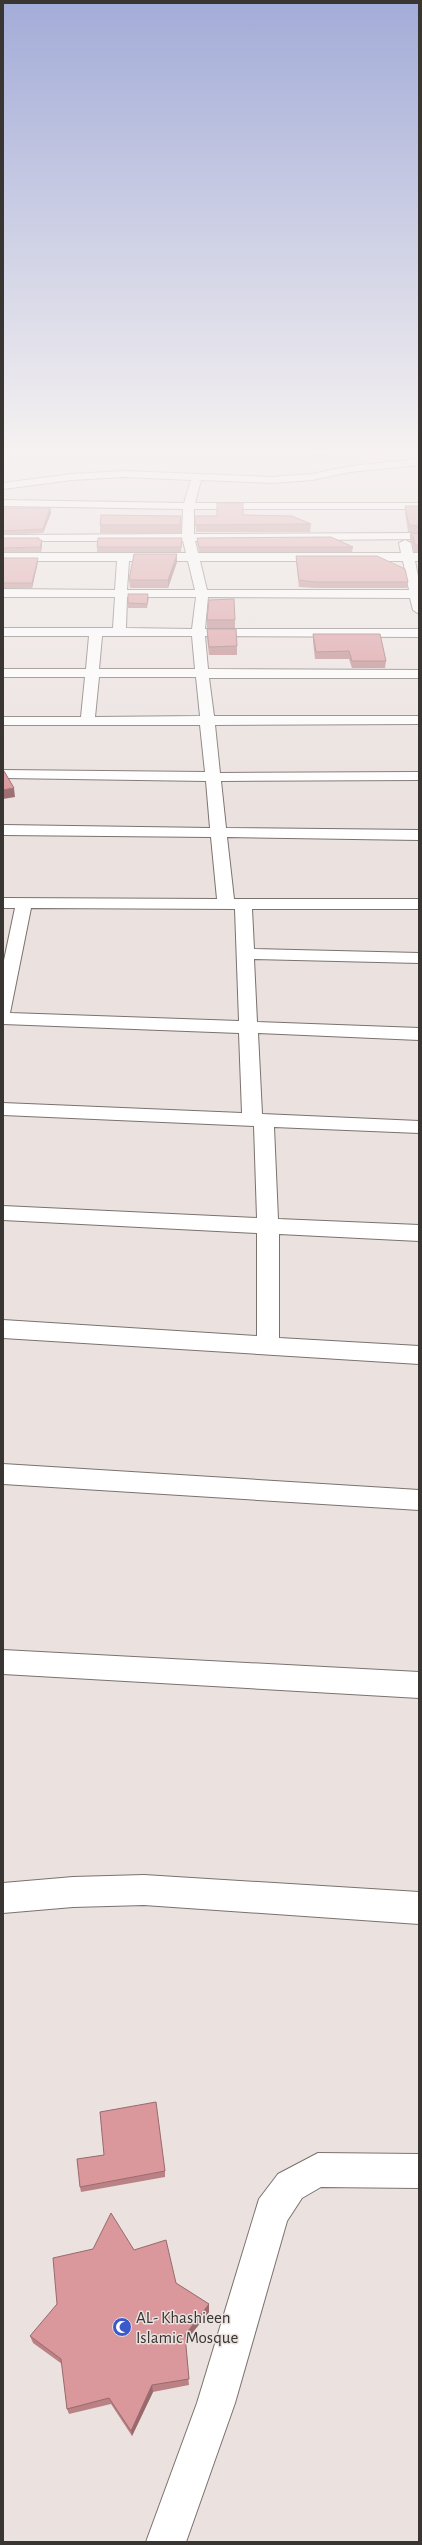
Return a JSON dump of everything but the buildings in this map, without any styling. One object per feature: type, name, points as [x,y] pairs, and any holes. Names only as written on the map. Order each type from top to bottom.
[{"type":"street","points":[[119,632],[123,572]]},
{"type":"street","points":[[196,572],[202,594],[198,632],[218,834],[246,954],[248,1028],[268,1225],[268,1346]]},
{"type":"street","points":[[415,572],[419,610]]},
{"type":"street","points":[[3,593],[122,592],[202,594],[417,594]]},
{"type":"street","points":[[3,632],[419,633]]},
{"type":"street","points":[[88,721],[96,632]]},
{"type":"street","points":[[3,674],[419,674]]},
{"type":"street","points":[[3,721],[419,720]]},
{"type":"street","points":[[3,774],[212,777],[419,776]]},
{"type":"street","points":[[3,830],[218,834],[419,835]]},
{"type":"street","points":[[3,903],[419,904]]},
{"type":"street","points":[[3,1010],[24,903]]},
{"type":"street","points":[[246,954],[419,958]]},
{"type":"street","points":[[3,1018],[419,1034]]},
{"type":"street","points":[[3,1109],[419,1127]]},
{"type":"street","points":[[3,1213],[419,1233]]},
{"type":"street","points":[[3,1329],[419,1355]]},
{"type":"street","points":[[3,1474],[419,1500]]},
{"type":"street","points":[[3,1662],[419,1685]]},
{"type":"street","points":[[3,1898],[73,1892],[144,1890],[419,1908]]},
{"type":"street","points":[[166,2542],[216,2403],[272,2212],[290,2186],[318,2170],[419,2170]]},
{"type":"place","name":"AL- Khashieen Islamic Mosque","points":[[122,2327]]}]
